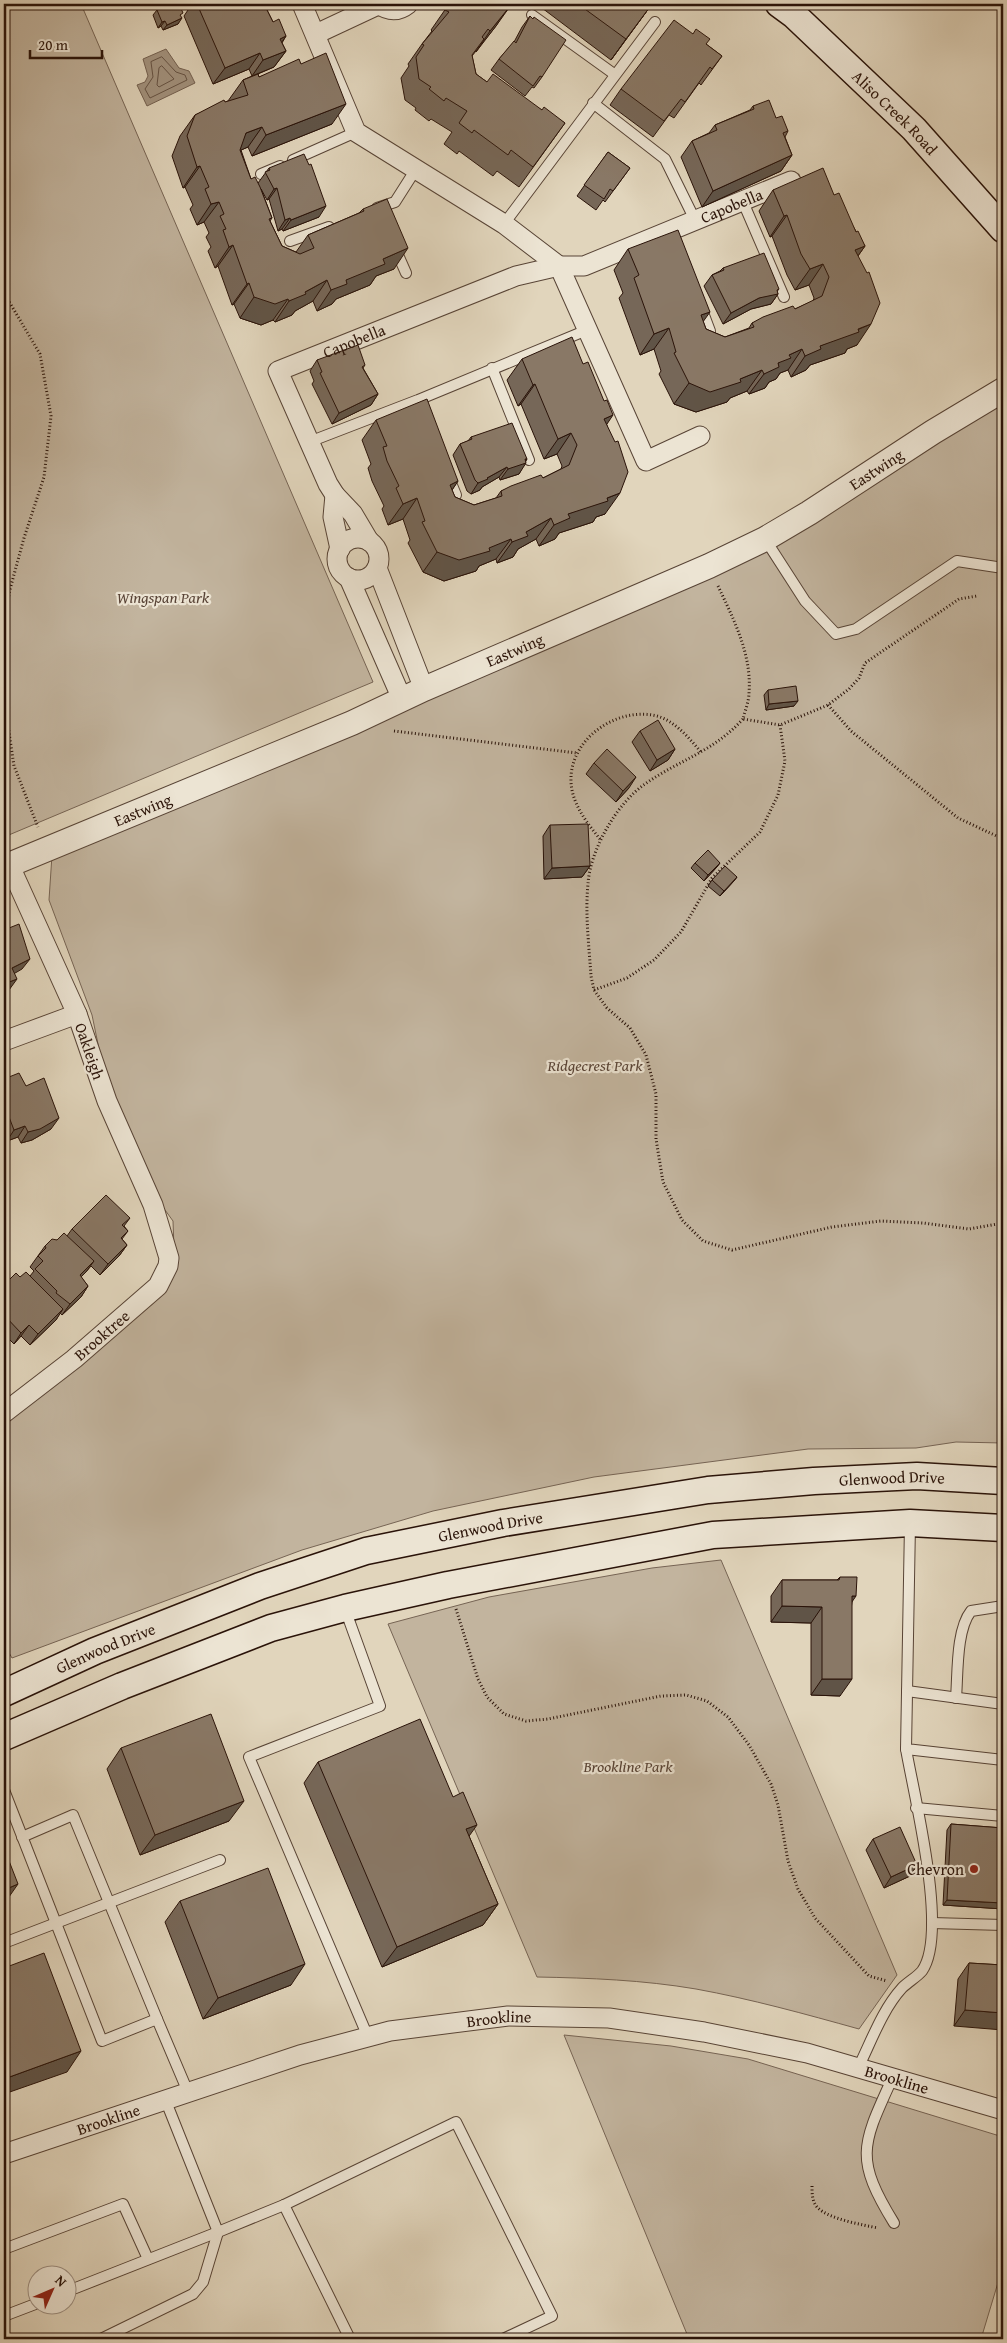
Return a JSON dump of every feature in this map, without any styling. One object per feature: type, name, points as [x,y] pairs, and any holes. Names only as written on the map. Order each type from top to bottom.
[{"type":"main road","name":"Aliso Creek Road","points":[[779,4],[794,15],[914,129],[1003,229]]},
{"type":"main road","name":"Glenwood Drive","points":[[4,1693],[95,1651],[224,1601],[366,1551],[503,1523],[708,1490],[814,1481],[917,1476],[1003,1481]]},
{"type":"main road","points":[[4,1737],[122,1686],[271,1628],[345,1608],[448,1585],[713,1535],[910,1523],[1003,1528]]},
{"type":"street","points":[[316,34],[378,4],[391,10],[408,4]]},
{"type":"street","points":[[307,5],[316,34],[356,132],[504,224],[559,266],[646,461],[700,436]]},
{"type":"street","name":"Capobella","points":[[424,689],[377,568],[378,556],[373,545],[368,541],[353,514],[335,496],[278,371],[516,276],[559,266],[584,266],[673,236],[696,222],[791,180]]},
{"type":"street","name":"Eastwing","points":[[6,866],[352,723],[424,689],[654,592],[766,539],[1003,390]]},
{"type":"street","name":"Capobella","points":[[335,496],[333,518],[340,549],[337,562],[339,568],[349,578],[402,699]]},
{"type":"street","points":[[340,549],[350,540],[356,538],[368,541]]},
{"type":"street","points":[[349,578],[362,579],[368,577],[377,568]]},
{"type":"street","name":"Oakleigh","points":[[6,866],[77,1014],[107,1101],[153,1205],[163,1240]]},
{"type":"street","points":[[4,1041],[77,1014]]},
{"type":"street","name":"Brooktree","points":[[4,1414],[74,1359],[158,1286],[168,1266],[163,1240]]},
{"type":"street","name":"Brookline","points":[[4,2154],[300,2055],[390,2031],[508,2016],[609,2018],[704,2032],[808,2054],[1003,2110]]},
{"type":"lane","points":[[532,15],[614,74]]},
{"type":"lane","points":[[504,224],[563,139],[593,103],[654,22]]},
{"type":"lane","points":[[593,103],[665,159],[696,222]]},
{"type":"lane","points":[[261,174],[356,132]]},
{"type":"lane","points":[[376,212],[395,202],[416,170]]},
{"type":"lane","points":[[743,202],[784,297]]},
{"type":"lane","points":[[290,241],[342,221]]},
{"type":"lane","points":[[392,240],[406,273]]},
{"type":"lane","points":[[696,295],[710,332]]},
{"type":"lane","points":[[309,442],[419,405],[492,368],[588,330]]},
{"type":"lane","points":[[492,368],[529,460]]},
{"type":"lane","points":[[446,469],[456,495]]},
{"type":"lane","points":[[766,539],[805,601],[836,634],[856,629],[957,561],[1003,568]]},
{"type":"lane","points":[[858,2068],[887,2008],[902,1988],[922,1970],[931,1946],[930,1895],[906,1749],[910,1523]]},
{"type":"lane","points":[[956,1698],[962,1630],[966,1617],[971,1610],[1003,1606]]},
{"type":"lane","points":[[345,1608],[380,1706],[249,1756],[368,2037]]},
{"type":"lane","points":[[907,1691],[1003,1704]]},
{"type":"lane","points":[[906,1749],[1003,1760]]},
{"type":"lane","points":[[4,1790],[102,2041],[157,2019]]},
{"type":"lane","points":[[916,1808],[1003,1816]]},
{"type":"lane","points":[[22,1837],[73,1815],[188,2092]]},
{"type":"lane","points":[[4,1943],[220,1860]]},
{"type":"lane","points":[[932,1923],[1003,1926]]},
{"type":"lane","points":[[892,2079],[871,2130],[865,2154],[868,2174],[876,2194],[894,2223]]},
{"type":"lane","points":[[101,2339],[193,2294],[203,2282],[218,2232],[165,2100]]},
{"type":"lane","points":[[78,2287],[284,2205],[456,2122],[552,2316],[503,2339]]},
{"type":"lane","points":[[4,2249],[123,2204],[148,2259]]},
{"type":"lane","points":[[284,2205],[350,2339]]},
{"type":"lane","points":[[4,2316],[28,2307]]},
{"type":"path","points":[[4,293],[40,354],[51,416],[44,477],[8,594],[4,651]]},
{"type":"path","points":[[709,566],[738,631],[748,665],[749,694],[742,719],[726,737],[644,784],[622,804],[600,839],[588,882],[588,932],[594,990],[607,1008],[630,1028],[646,1055],[656,1094],[656,1139],[663,1182],[682,1220],[703,1241],[732,1250],[832,1227],[881,1221],[923,1223],[969,1229],[1003,1223]]},
{"type":"path","points":[[742,719],[780,725],[828,705],[849,689],[859,678],[865,663],[959,599],[977,596]]},
{"type":"path","points":[[4,699],[14,766],[46,848]]},
{"type":"path","points":[[828,705],[852,731],[958,818],[1003,839]]},
{"type":"path","points":[[600,839],[585,822],[576,801],[571,781],[577,753],[587,739],[602,726],[620,718],[638,715],[657,716],[680,729],[701,752]]},
{"type":"path","points":[[352,723],[397,731],[577,753]]},
{"type":"path","points":[[594,990],[626,978],[654,960],[681,932],[712,878],[760,832],[778,795],[785,761],[780,725]]},
{"type":"path","points":[[448,1585],[478,1678],[487,1697],[504,1714],[526,1721],[548,1719],[661,1696],[686,1694],[707,1701],[728,1717],[749,1745],[771,1784],[778,1805],[788,1862],[798,1889],[815,1918],[869,1976],[902,1988]]},
{"type":"path","points":[[812,2186],[812,2198],[818,2208],[826,2213],[883,2229],[894,2223]]},
{"type":"green space","name":"Wingspan Park","points":[[4,4],[81,4],[373,682],[4,837]]},
{"type":"green space","name":"Ridgecrest Park","points":[[1003,389],[1003,1443],[956,1442],[916,1448],[808,1449],[594,1477],[433,1511],[302,1550],[12,1658],[4,1644],[4,1408],[166,1273],[174,1249],[173,1221],[152,1192],[104,1073],[92,1015],[49,900],[52,855],[652,598]]},
{"type":"green space","name":"Brookline Park","points":[[721,1560],[897,1975],[859,2029],[758,2002],[696,1989],[656,1983],[537,1977],[388,1624],[489,1597],[652,1568]]},
{"type":"green space","points":[[564,2035],[671,2046],[748,2059],[1003,2137],[1003,2266],[981,2339],[689,2339]]},
{"type":"water","points":[[166,49],[179,68],[189,71],[195,83],[147,106],[137,85],[145,82],[148,76],[143,59]]},
{"type":"building","points":[[171,4],[179,4],[183,13],[180,15],[182,18],[167,25],[165,21],[162,22],[157,10]]},
{"type":"building","points":[[197,4],[264,4],[273,22],[279,19],[286,36],[280,39],[286,51],[263,60],[260,53],[225,68]]},
{"type":"building","points":[[449,4],[511,5],[490,31],[488,29],[482,37],[484,39],[472,55],[476,74],[487,82],[493,74],[542,110],[544,107],[565,123],[533,167],[511,150],[508,155],[474,130],[472,133],[459,123],[467,111],[446,98],[444,101],[429,89],[431,87],[419,79],[416,57],[424,45],[422,44],[449,12],[445,10]]},
{"type":"building","points":[[578,4],[652,4],[626,39]]},
{"type":"building","points":[[530,16],[566,40],[542,77],[540,76],[533,86],[499,59],[514,41],[516,43]]},
{"type":"building","points":[[674,20],[693,34],[696,29],[710,39],[706,44],[722,56],[712,69],[710,67],[685,102],[681,99],[664,121],[621,89]]},
{"type":"building","points":[[326,53],[346,104],[266,135],[262,127],[246,133],[240,150],[251,179],[255,177],[260,187],[272,218],[269,219],[282,246],[300,254],[314,248],[308,235],[387,199],[408,248],[383,259],[385,264],[346,280],[347,284],[331,290],[327,280],[305,292],[306,294],[275,304],[254,297],[249,283],[247,284],[233,245],[229,247],[223,230],[226,229],[220,216],[224,214],[219,202],[211,204],[205,189],[209,187],[200,166],[197,167],[187,136],[195,115],[224,100],[225,102],[248,95],[243,80],[258,74],[259,77],[299,59],[301,64]]},
{"type":"building","points":[[769,100],[776,118],[782,116],[788,131],[783,133],[792,155],[713,191],[692,141],[717,130],[715,125],[754,109],[753,106]]},
{"type":"building","points":[[608,152],[630,168],[613,191],[610,189],[604,199],[584,185]]},
{"type":"building","points":[[304,154],[309,165],[311,164],[326,206],[291,220],[290,218],[285,220],[277,188],[274,189],[265,172],[270,170],[269,168]]},
{"type":"building","points":[[823,168],[834,195],[839,193],[856,232],[858,231],[865,246],[855,250],[867,273],[869,272],[880,303],[871,324],[858,329],[859,332],[820,346],[821,349],[805,356],[802,349],[789,355],[791,358],[778,363],[779,367],[764,374],[762,370],[740,379],[741,382],[710,392],[689,383],[674,353],[676,352],[669,328],[654,334],[634,278],[639,275],[628,249],[678,230],[710,312],[701,315],[706,329],[725,337],[754,327],[752,323],[763,317],[793,306],[795,309],[822,296],[829,277],[823,264],[810,269],[801,254],[787,215],[784,216],[773,190]]},
{"type":"building","points":[[764,253],[779,289],[777,290],[778,294],[759,298],[731,313],[712,275],[724,270],[723,268]]},
{"type":"building","points":[[572,337],[583,364],[588,362],[604,401],[607,400],[613,415],[604,419],[615,442],[618,441],[628,472],[620,493],[607,498],[608,501],[568,514],[570,518],[554,525],[551,518],[526,532],[528,536],[512,542],[511,539],[489,548],[490,551],[459,560],[437,552],[422,522],[425,521],[417,498],[403,504],[396,488],[399,486],[387,461],[383,447],[387,446],[376,420],[427,399],[458,481],[450,485],[455,497],[474,505],[502,496],[501,491],[511,486],[541,475],[543,478],[569,465],[577,445],[571,433],[558,439],[535,384],[533,385],[522,359]]},
{"type":"building","points":[[358,345],[365,365],[362,367],[378,394],[339,413],[320,373],[322,372],[317,360]]},
{"type":"building","points":[[512,423],[527,459],[525,459],[526,463],[508,469],[507,467],[478,483],[460,444],[472,439],[471,437]]},
{"type":"building","points":[[796,686],[798,701],[769,704],[768,690]]},
{"type":"building","points":[[658,720],[675,749],[657,760],[640,731]]},
{"type":"building","points":[[607,749],[636,777],[623,791],[594,763]]},
{"type":"building","points":[[588,824],[590,866],[552,868],[550,825]]},
{"type":"building","points":[[708,850],[720,863],[708,875],[695,863]]},
{"type":"building","points":[[725,866],[737,877],[724,891],[712,880]]},
{"type":"building","points":[[19,924],[30,959],[12,968],[17,979],[4,984],[4,930]]},
{"type":"building","points":[[19,1073],[26,1086],[44,1078],[59,1118],[40,1129],[28,1132],[25,1126],[14,1130],[4,1104],[4,1079]]},
{"type":"building","points":[[4,1123],[9,1134],[4,1137]]},
{"type":"building","points":[[106,1195],[130,1218],[122,1225],[128,1231],[121,1238],[127,1245],[108,1264],[72,1229]]},
{"type":"building","points":[[64,1233],[94,1261],[80,1275],[88,1286],[70,1304],[56,1293],[57,1291],[35,1269],[43,1261],[38,1256],[46,1248],[45,1246],[52,1239],[57,1240]]},
{"type":"building","points":[[26,1272],[63,1309],[38,1334],[29,1325],[21,1333],[4,1315],[4,1285],[16,1273],[20,1277]]},
{"type":"building","points":[[4,1336],[8,1342],[4,1345]]},
{"type":"building","points":[[840,1577],[857,1577],[856,1596],[852,1596],[852,1679],[822,1679],[822,1607],[782,1606],[782,1580],[839,1580]]},
{"type":"building","points":[[211,1714],[244,1801],[155,1835],[121,1748]]},
{"type":"building","points":[[420,1719],[453,1797],[463,1792],[477,1825],[466,1829],[498,1904],[397,1947],[318,1762]]},
{"type":"building","name":"Chevron","points":[[951,1824],[1003,1828],[1003,1903],[947,1900]]},
{"type":"building","points":[[900,1827],[917,1865],[891,1877],[873,1839]]},
{"type":"building","points":[[4,1848],[18,1884],[4,1890]]},
{"type":"building","points":[[268,1868],[305,1964],[218,1998],[180,1901]]},
{"type":"building","points":[[44,1953],[81,2051],[4,2079],[4,1968]]},
{"type":"building","points":[[969,1963],[1003,1965],[1003,2013],[965,2010]]},
{"type":"place","name":"Chevron","points":[[974,1869]]}]
